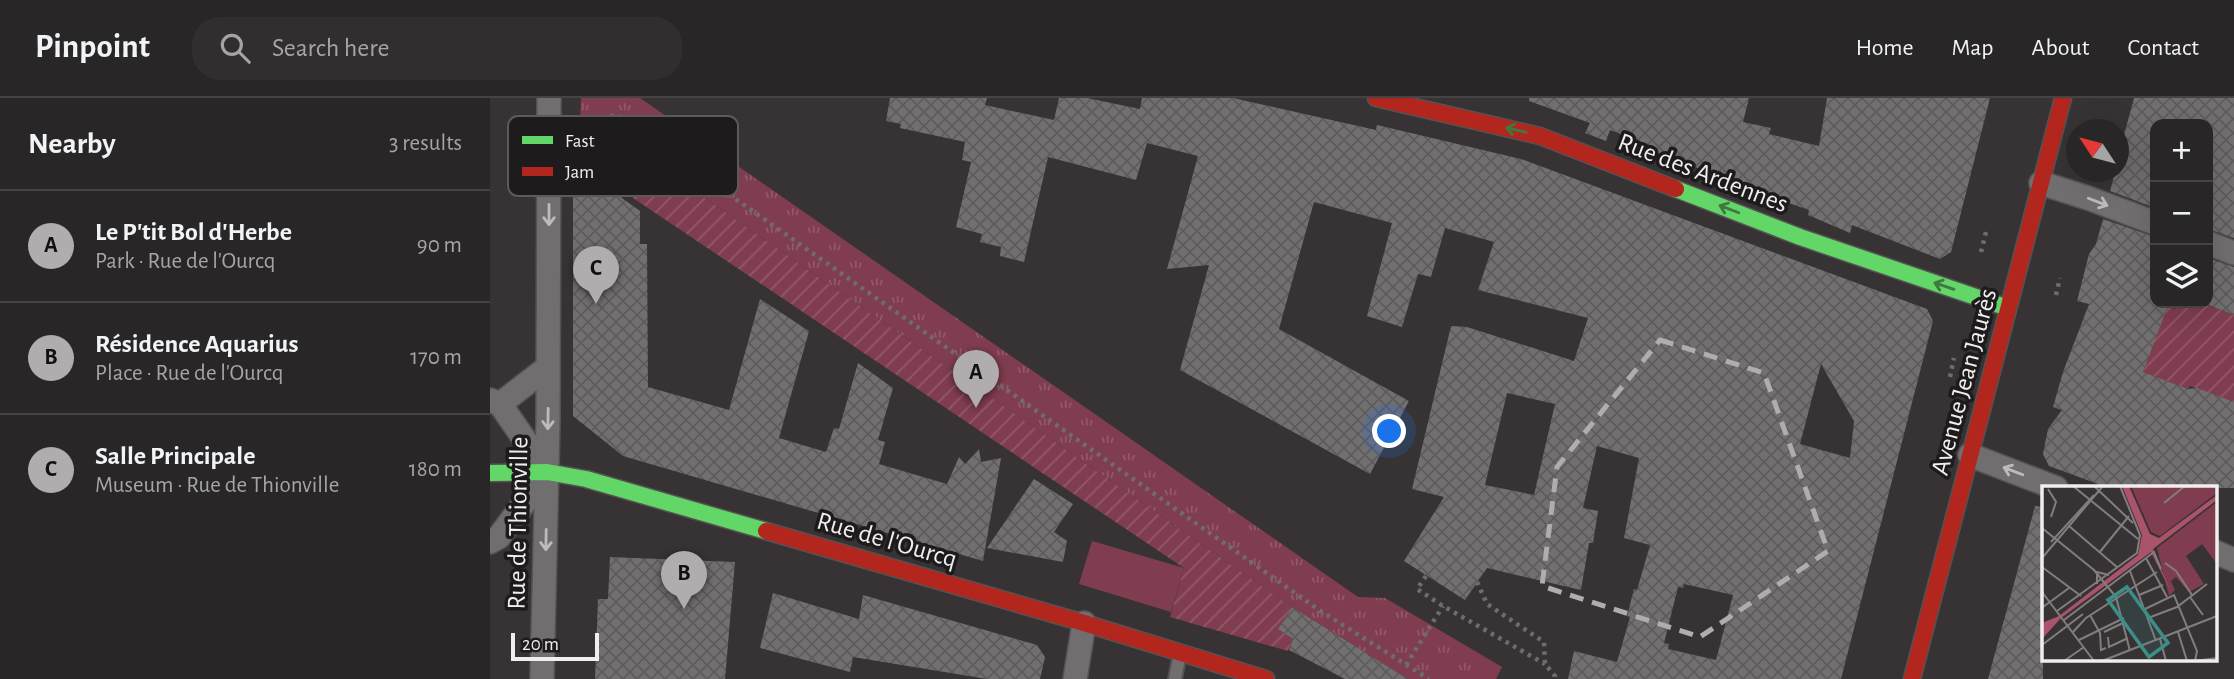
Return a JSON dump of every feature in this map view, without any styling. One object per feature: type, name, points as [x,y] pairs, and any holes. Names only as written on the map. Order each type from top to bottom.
[{"type":"street","name":"Rue de Thionville","points":[[549,98],[549,116]]},
{"type":"street","name":"Rue des Ardennes","points":[[1376,98],[1439,105],[1540,136],[1800,237],[2008,308]]},
{"type":"street","name":"Avenue Jean Jaurès","points":[[1912,679],[2063,98]]},
{"type":"street","points":[[2041,183],[2150,221]]},
{"type":"street","name":"Rue de Thionville","points":[[542,679],[547,472],[549,196]]},
{"type":"street","points":[[2213,245],[2234,253]]},
{"type":"street","name":"Rue de Thionville","points":[[495,402],[548,367]]},
{"type":"street","points":[[490,542],[499,537],[547,472],[495,402]]},
{"type":"street","points":[[1970,455],[2051,486]]},
{"type":"street","name":"Rue de l'Ourcq","points":[[490,473],[547,472],[586,478],[1084,623],[1266,679]]},
{"type":"street","points":[[2217,553],[2234,560]]},
{"type":"street","points":[[1075,679],[1084,623]]},
{"type":"lane","points":[[1175,679],[1180,653]]},
{"type":"path","points":[[731,196],[1307,602],[1429,679]]},
{"type":"path","points":[[1981,252],[1986,232]]},
{"type":"path","points":[[2056,295],[2060,278]]},
{"type":"path","points":[[1950,377],[1954,358]]},
{"type":"path","points":[[1426,576],[1417,589],[1545,664],[1554,679]]},
{"type":"path","points":[[1477,582],[1486,604],[1544,642],[1545,664]]},
{"type":"path","points":[[1406,665],[1443,606]]},
{"type":"highlighted area","points":[[1660,340],[1764,373],[1828,551],[1700,637],[1542,586],[1557,467]]},
{"type":"green space","points":[[581,98],[640,98],[666,116],[580,116]]},
{"type":"green space","points":[[738,166],[1358,597],[1385,598],[1502,667],[1496,679],[1408,679],[1292,607],[702,196],[738,196]]},
{"type":"green space","points":[[702,196],[1292,607],[1278,629],[1293,639],[1288,651],[1170,617],[1184,568],[633,198]]},
{"type":"green space","points":[[2213,307],[2234,315],[2234,402],[2229,400],[2227,403],[2218,396],[2190,386],[2188,389],[2143,372],[2166,308]]},
{"type":"green space","points":[[1092,541],[1184,568],[1171,612],[1079,584]]},
{"type":"building","points":[[890,98],[987,98],[985,105],[1054,120],[1059,98],[1087,98],[1140,109],[1142,98],[1233,98],[1376,130],[1377,125],[1521,159],[1927,309],[1933,321],[1841,679],[1568,679],[1574,651],[1617,662],[1630,617],[1627,616],[1634,589],[1637,590],[1650,545],[1624,538],[1639,458],[1597,446],[1583,508],[1598,511],[1581,590],[1487,568],[1465,600],[1404,561],[1444,497],[1412,489],[1451,326],[1467,327],[1574,361],[1588,318],[1478,290],[1494,242],[1445,228],[1431,277],[1418,274],[1402,327],[1367,316],[1392,223],[1314,202],[1279,329],[1409,401],[1370,474],[1180,370],[1209,265],[1167,269],[1198,156],[1147,143],[1136,180],[1048,157],[1024,262],[1000,256],[1001,247],[980,242],[982,234],[956,227],[971,162],[962,160],[965,142],[900,128],[901,124],[886,121]],"holes":[[[1821,364],[1854,421],[1850,458],[1800,444]],[[1507,393],[1555,404],[1534,495],[1485,485]],[[1684,584],[1733,595],[1716,660],[1668,649],[1669,644],[1664,643],[1678,587],[1683,588]]]},
{"type":"building","points":[[1529,98],[1749,98],[1743,122],[1771,128],[1769,134],[1819,146],[1827,98],[1990,98],[1951,252],[1940,259],[1852,225],[1850,233],[1808,215],[1809,210],[1729,182],[1730,180],[1652,151],[1653,146],[1610,130],[1606,141],[1585,133],[1590,123],[1529,101]]},
{"type":"building","points":[[2134,98],[2234,98],[2234,238],[2213,231],[2213,119],[2150,119],[2150,206],[2110,191],[2112,182],[2129,182],[2128,119]]},
{"type":"building","points":[[573,196],[619,196],[640,211],[640,244],[647,244],[648,387],[729,410],[760,299],[809,331],[779,438],[826,452],[834,428],[839,429],[858,363],[893,388],[878,440],[885,442],[879,464],[947,484],[959,457],[965,464],[979,449],[981,462],[1001,458],[983,561],[623,456],[573,416]]},
{"type":"building","points":[[2103,219],[2150,235],[2150,308],[2167,308],[2143,372],[2234,402],[2234,488],[2104,486],[2049,466],[2043,454],[2048,429],[2062,410],[2053,407],[2063,372],[2089,304],[2077,301],[2089,254],[2096,244]]},
{"type":"building","points":[[2213,260],[2234,267],[2234,315],[2213,307]]},
{"type":"building","points":[[1034,479],[1073,504],[1054,532],[1067,541],[1063,562],[987,548]]},
{"type":"building","points":[[2035,506],[2042,507],[2043,679],[1988,679]]},
{"type":"building","points":[[610,557],[735,562],[725,679],[595,679],[598,599],[608,599]]},
{"type":"building","points":[[773,593],[859,619],[863,595],[1037,645],[1045,657],[1040,679],[987,679],[853,657],[850,672],[760,648]]},
{"type":"building","points":[[1292,607],[1408,679],[1345,679],[1289,650],[1293,639],[1278,629]]},
{"type":"traffic: fast","points":[[1676,189],[1800,237],[2008,308]]},
{"type":"traffic: fast","points":[[490,473],[547,472],[586,479],[766,531]]},
{"type":"traffic: jam","points":[[1376,98],[1540,136],[1676,189]]},
{"type":"traffic: jam","points":[[1912,679],[2063,98]]},
{"type":"traffic: jam","points":[[766,531],[1266,679]]},
{"type":"place","name":"Salle Principale","points":[[596,304]]},
{"type":"place","name":"Le P'tit Bol d'Herbe","points":[[976,408]]},
{"type":"place","name":"Résidence Aquarius","points":[[684,609]]}]
